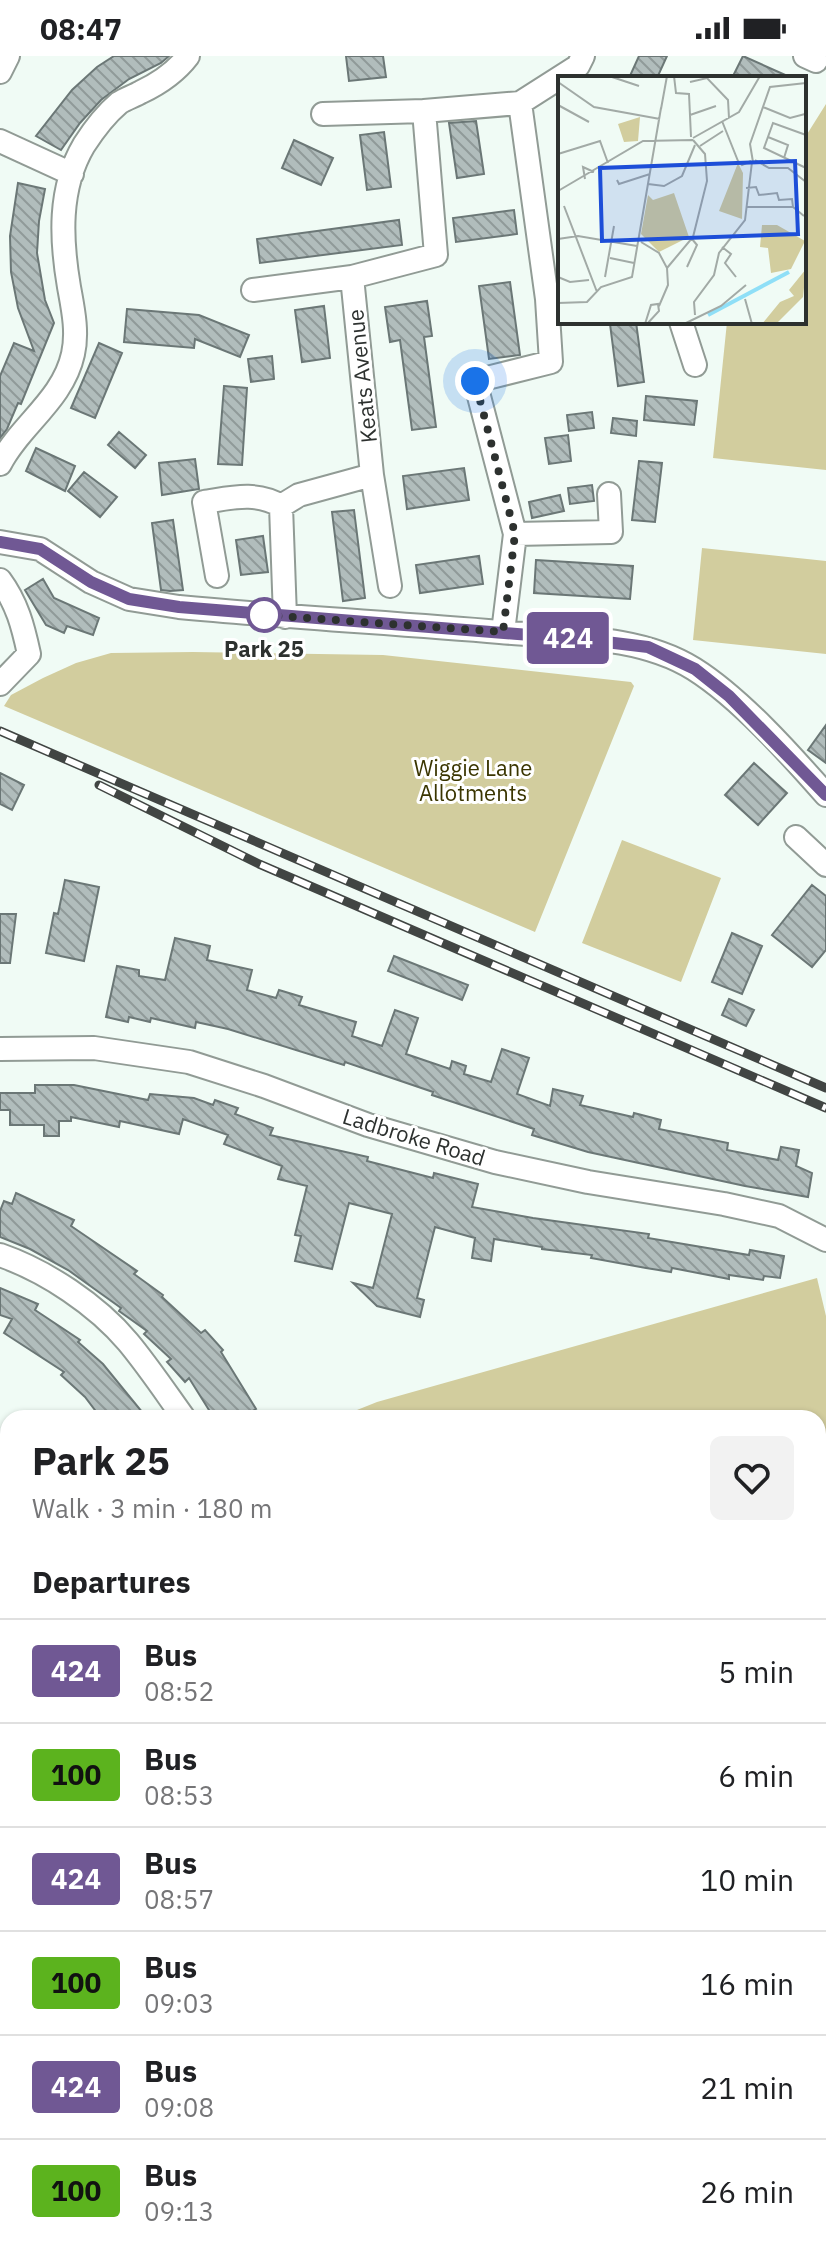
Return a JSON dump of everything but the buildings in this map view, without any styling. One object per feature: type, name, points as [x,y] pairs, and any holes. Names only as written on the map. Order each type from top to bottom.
[{"type":"street","points":[[0,72],[8,56]]},
{"type":"street","points":[[0,464],[40,415],[63,380],[73,353],[75,322],[62,212],[83,147],[119,103],[176,71],[188,56]]},
{"type":"street","points":[[562,76],[578,66],[583,56]]},
{"type":"street","points":[[323,114],[424,111],[520,103],[558,79]]},
{"type":"street","points":[[503,632],[515,534],[475,381],[551,362],[553,298],[520,103]]},
{"type":"street","name":"Keats Avenue","points":[[253,290],[352,277],[436,255],[424,111]]},
{"type":"street","points":[[0,141],[72,174]]},
{"type":"street","name":"Keats Avenue","points":[[352,277],[372,475],[390,586]]},
{"type":"street","points":[[682,324],[695,365]]},
{"type":"street","name":"Keats Avenue","points":[[281,506],[299,495],[372,475]]},
{"type":"street","points":[[515,534],[611,532],[609,494]]},
{"type":"street","points":[[217,576],[204,502],[241,496],[267,498],[281,506],[285,617]]},
{"type":"street","points":[[0,542],[40,549],[91,582],[129,599],[285,617],[503,632],[648,647],[695,669],[729,696],[826,795]]},
{"type":"street","points":[[0,580],[12,596],[21,618],[29,654],[0,684]]},
{"type":"street","points":[[796,837],[826,865]]},
{"type":"street","name":"Ladbroke Road","points":[[0,1049],[94,1048],[189,1062],[368,1125],[495,1162],[779,1216],[826,1240]]},
{"type":"street","points":[[0,1255],[18,1261],[72,1292],[127,1340],[178,1410]]},
{"type":"green space","points":[[826,104],[826,470],[713,458],[727,324],[806,324],[806,136]]},
{"type":"green space","points":[[702,548],[826,561],[826,654],[693,640]]},
{"type":"green space","name":"Wiggie Lane Allotments","points":[[111,653],[383,655],[631,682],[634,686],[535,932],[4,706],[11,695],[43,678],[76,663]]},
{"type":"green space","points":[[622,840],[721,878],[681,982],[582,943]]},
{"type":"green space","points":[[817,1278],[826,1316],[826,1410],[357,1410]]},
{"type":"railway","points":[[0,731],[826,1088]]},
{"type":"railway","points":[[99,785],[259,864],[826,1108]]},
{"type":"bus line","name":"424","points":[[0,542],[40,549],[91,582],[129,599],[285,617],[400,623],[648,647],[695,669],[729,696],[826,795]]},
{"type":"place","name":"Park 25","points":[[264,615]]},
{"type":"route","points":[[264,615],[503,632],[515,534],[475,381]]}]
